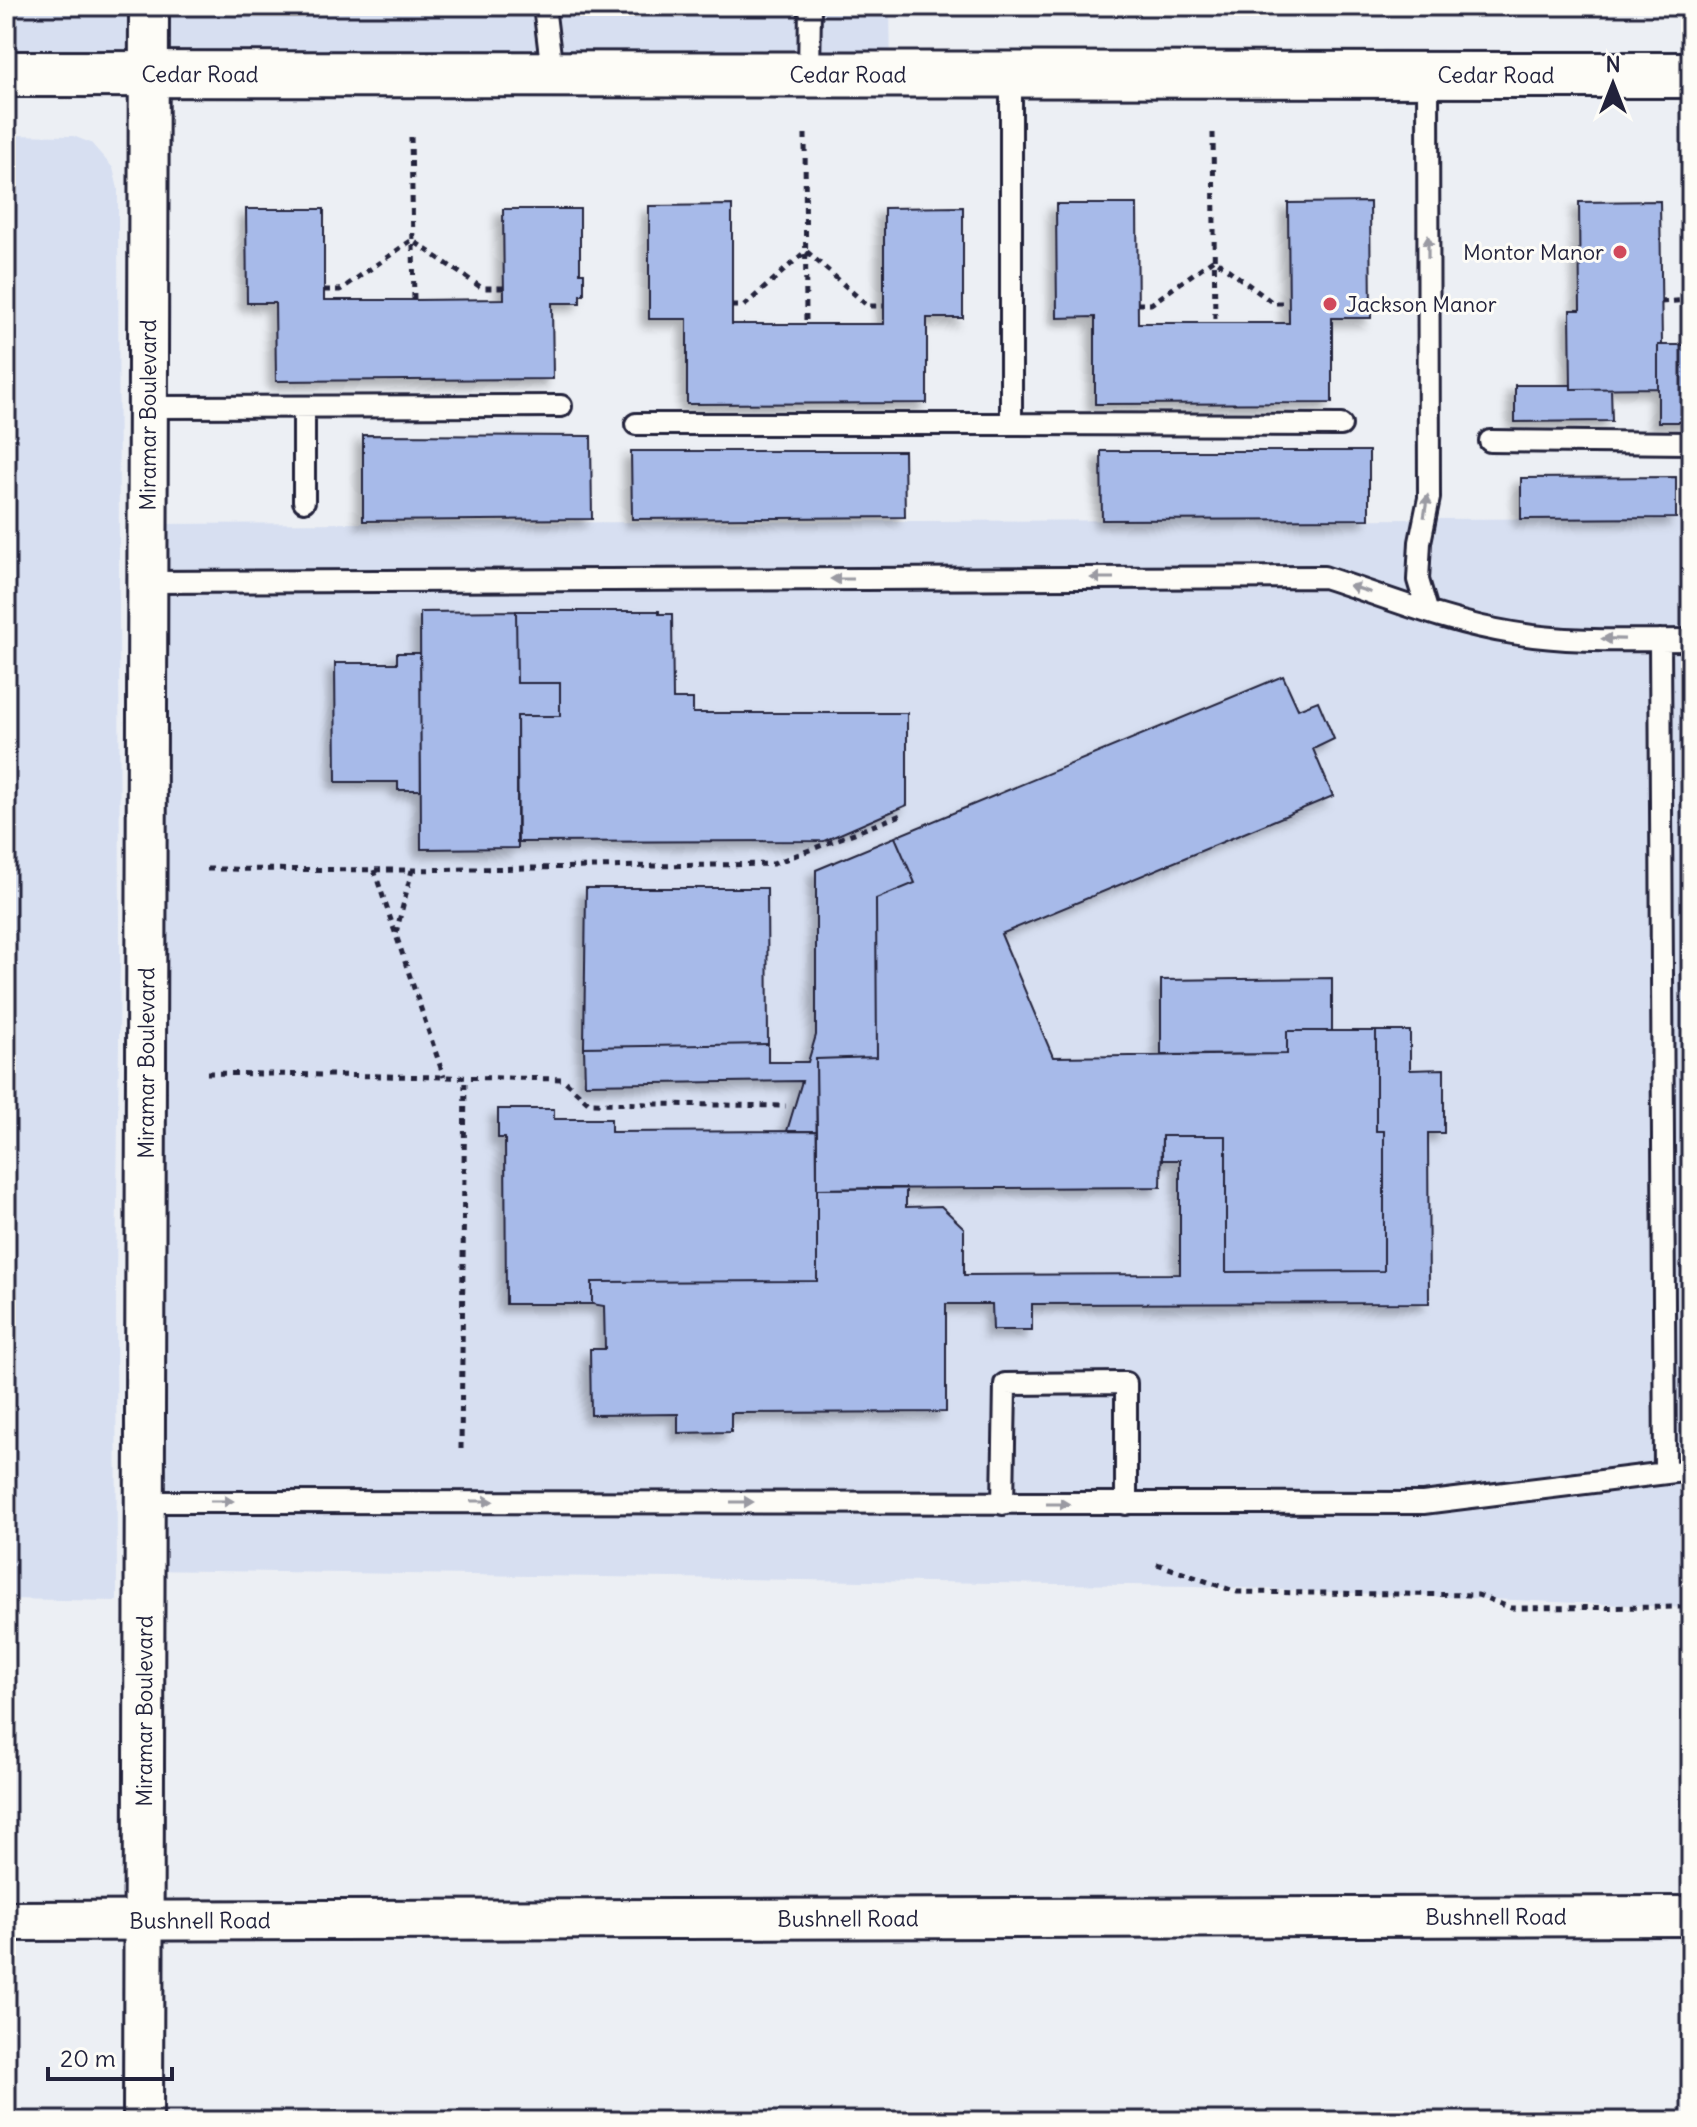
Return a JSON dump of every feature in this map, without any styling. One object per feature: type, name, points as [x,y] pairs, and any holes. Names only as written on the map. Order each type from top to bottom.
[{"type":"main road","name":"Cedar Road","points":[[6,74],[1691,75]]},
{"type":"street","name":"Miramar Boulevard","points":[[143,2121],[149,6]]},
{"type":"street","name":"Bushnell Road","points":[[6,1921],[1691,1916]]},
{"type":"lane","points":[[544,6],[552,72]]},
{"type":"lane","points":[[809,74],[810,6]]},
{"type":"lane","points":[[1011,74],[1011,424]]},
{"type":"lane","points":[[1427,610],[1418,580],[1420,542],[1429,498],[1428,74]]},
{"type":"lane","points":[[148,407],[561,406]]},
{"type":"lane","points":[[304,407],[304,501]]},
{"type":"lane","points":[[636,424],[1341,425]]},
{"type":"lane","points":[[1490,441],[1691,443]]},
{"type":"lane","points":[[147,582],[1324,577],[1475,626],[1514,634],[1556,638],[1691,640]]},
{"type":"lane","points":[[1660,640],[1665,1472]]},
{"type":"lane","points":[[1003,1504],[1005,1384],[1126,1383],[1126,1504]]},
{"type":"lane","points":[[144,1502],[1423,1503],[1691,1470]]},
{"type":"path","points":[[1213,133],[1215,323]]},
{"type":"path","points":[[805,134],[806,324]]},
{"type":"path","points":[[411,137],[414,300]]},
{"type":"path","points":[[412,240],[482,288],[504,288]]},
{"type":"path","points":[[324,290],[340,290],[412,240]]},
{"type":"path","points":[[732,306],[744,306],[806,251]]},
{"type":"path","points":[[806,251],[868,306],[884,306]]},
{"type":"path","points":[[1214,259],[1273,303],[1289,303]]},
{"type":"path","points":[[1137,304],[1151,304],[1214,259]]},
{"type":"path","points":[[1661,302],[1691,300]]},
{"type":"path","points":[[207,869],[412,870],[773,864],[901,815]]},
{"type":"path","points":[[374,870],[444,1077]]},
{"type":"path","points":[[396,934],[412,870]]},
{"type":"path","points":[[207,1073],[563,1079],[589,1103],[786,1106]]},
{"type":"path","points":[[461,1449],[465,1077]]},
{"type":"path","points":[[1157,1564],[1237,1592],[1478,1595],[1511,1608],[1691,1607]]},
{"type":"shaded area","points":[[6,6],[890,6],[891,73],[6,74]]},
{"type":"shaded area","points":[[6,135],[73,136],[91,143],[113,168],[118,189],[120,962],[116,1280],[117,1601],[6,1599]]},
{"type":"shaded area","points":[[1691,518],[1691,1608],[1195,1586],[144,1570],[147,524]]},
{"type":"building","name":"Montor Manor","points":[[1660,201],[1662,345],[1658,345],[1658,388],[1571,389],[1570,310],[1580,310],[1579,202]]},
{"type":"building","name":"Jackson Manor","points":[[1370,202],[1371,318],[1332,318],[1332,403],[1095,404],[1095,317],[1057,318],[1056,204],[1137,204],[1138,323],[1289,323],[1288,203]]},
{"type":"building","points":[[732,205],[732,324],[884,324],[884,208],[963,207],[963,318],[927,318],[927,403],[687,404],[687,319],[649,319],[649,206]]},
{"type":"building","points":[[246,209],[324,209],[324,300],[414,300],[504,299],[503,209],[580,209],[580,273],[584,273],[584,295],[580,295],[580,303],[552,303],[553,379],[276,381],[275,303],[247,303]]},
{"type":"building","points":[[1658,345],[1691,345],[1691,422],[1658,422]]},
{"type":"building","points":[[1515,385],[1611,389],[1612,421],[1515,422]]},
{"type":"building","points":[[363,435],[591,436],[592,519],[363,521]]},
{"type":"building","points":[[631,451],[904,451],[905,517],[632,519]]},
{"type":"building","points":[[1101,451],[1369,451],[1369,519],[1102,520]]},
{"type":"building","points":[[1676,477],[1676,518],[1521,519],[1521,478]]},
{"type":"building","points":[[516,611],[517,683],[560,683],[560,716],[517,716],[518,848],[421,849],[420,612]]},
{"type":"building","points":[[516,611],[659,611],[659,614],[672,614],[673,699],[693,699],[693,713],[907,713],[907,805],[824,841],[517,842],[517,716],[560,716],[560,683],[517,683]]},
{"type":"building","points":[[397,653],[420,653],[421,790],[398,790],[398,782],[336,782],[335,663],[397,663]]},
{"type":"building","points":[[1283,676],[1298,709],[1318,701],[1334,739],[1313,749],[1333,796],[1001,934],[1053,1057],[1287,1054],[1287,1031],[1376,1031],[1376,1131],[1384,1131],[1384,1271],[1226,1272],[1226,1136],[1162,1136],[1161,1187],[817,1189],[816,1059],[877,1057],[876,899],[915,883],[895,837]]},
{"type":"building","points":[[895,837],[915,883],[876,899],[877,1057],[816,1059],[817,1131],[787,1131],[802,1081],[585,1084],[584,1047],[768,1044],[768,1062],[808,1062],[816,1035],[816,870]]},
{"type":"building","points":[[586,888],[767,888],[768,1044],[584,1047]]},
{"type":"building","points":[[1332,978],[1332,1031],[1287,1031],[1287,1054],[1161,1055],[1161,980]]},
{"type":"building","points":[[1376,1031],[1410,1031],[1410,1070],[1444,1069],[1444,1133],[1428,1133],[1429,1303],[1032,1304],[1032,1330],[993,1330],[992,1304],[946,1304],[946,1412],[731,1413],[731,1432],[678,1433],[678,1414],[591,1415],[590,1349],[605,1349],[604,1306],[592,1304],[592,1282],[817,1281],[817,1189],[906,1188],[906,1207],[941,1206],[964,1228],[964,1275],[1180,1274],[1180,1160],[1162,1160],[1162,1136],[1226,1136],[1226,1272],[1384,1271],[1384,1131],[1376,1131]]},
{"type":"building","points":[[498,1109],[554,1109],[554,1119],[611,1119],[611,1132],[817,1131],[817,1281],[592,1282],[592,1304],[506,1304],[505,1138],[498,1138]]},
{"type":"place","name":"Montor Manor","points":[[1620,252]]},
{"type":"place","name":"Jackson Manor","points":[[1330,304]]}]
